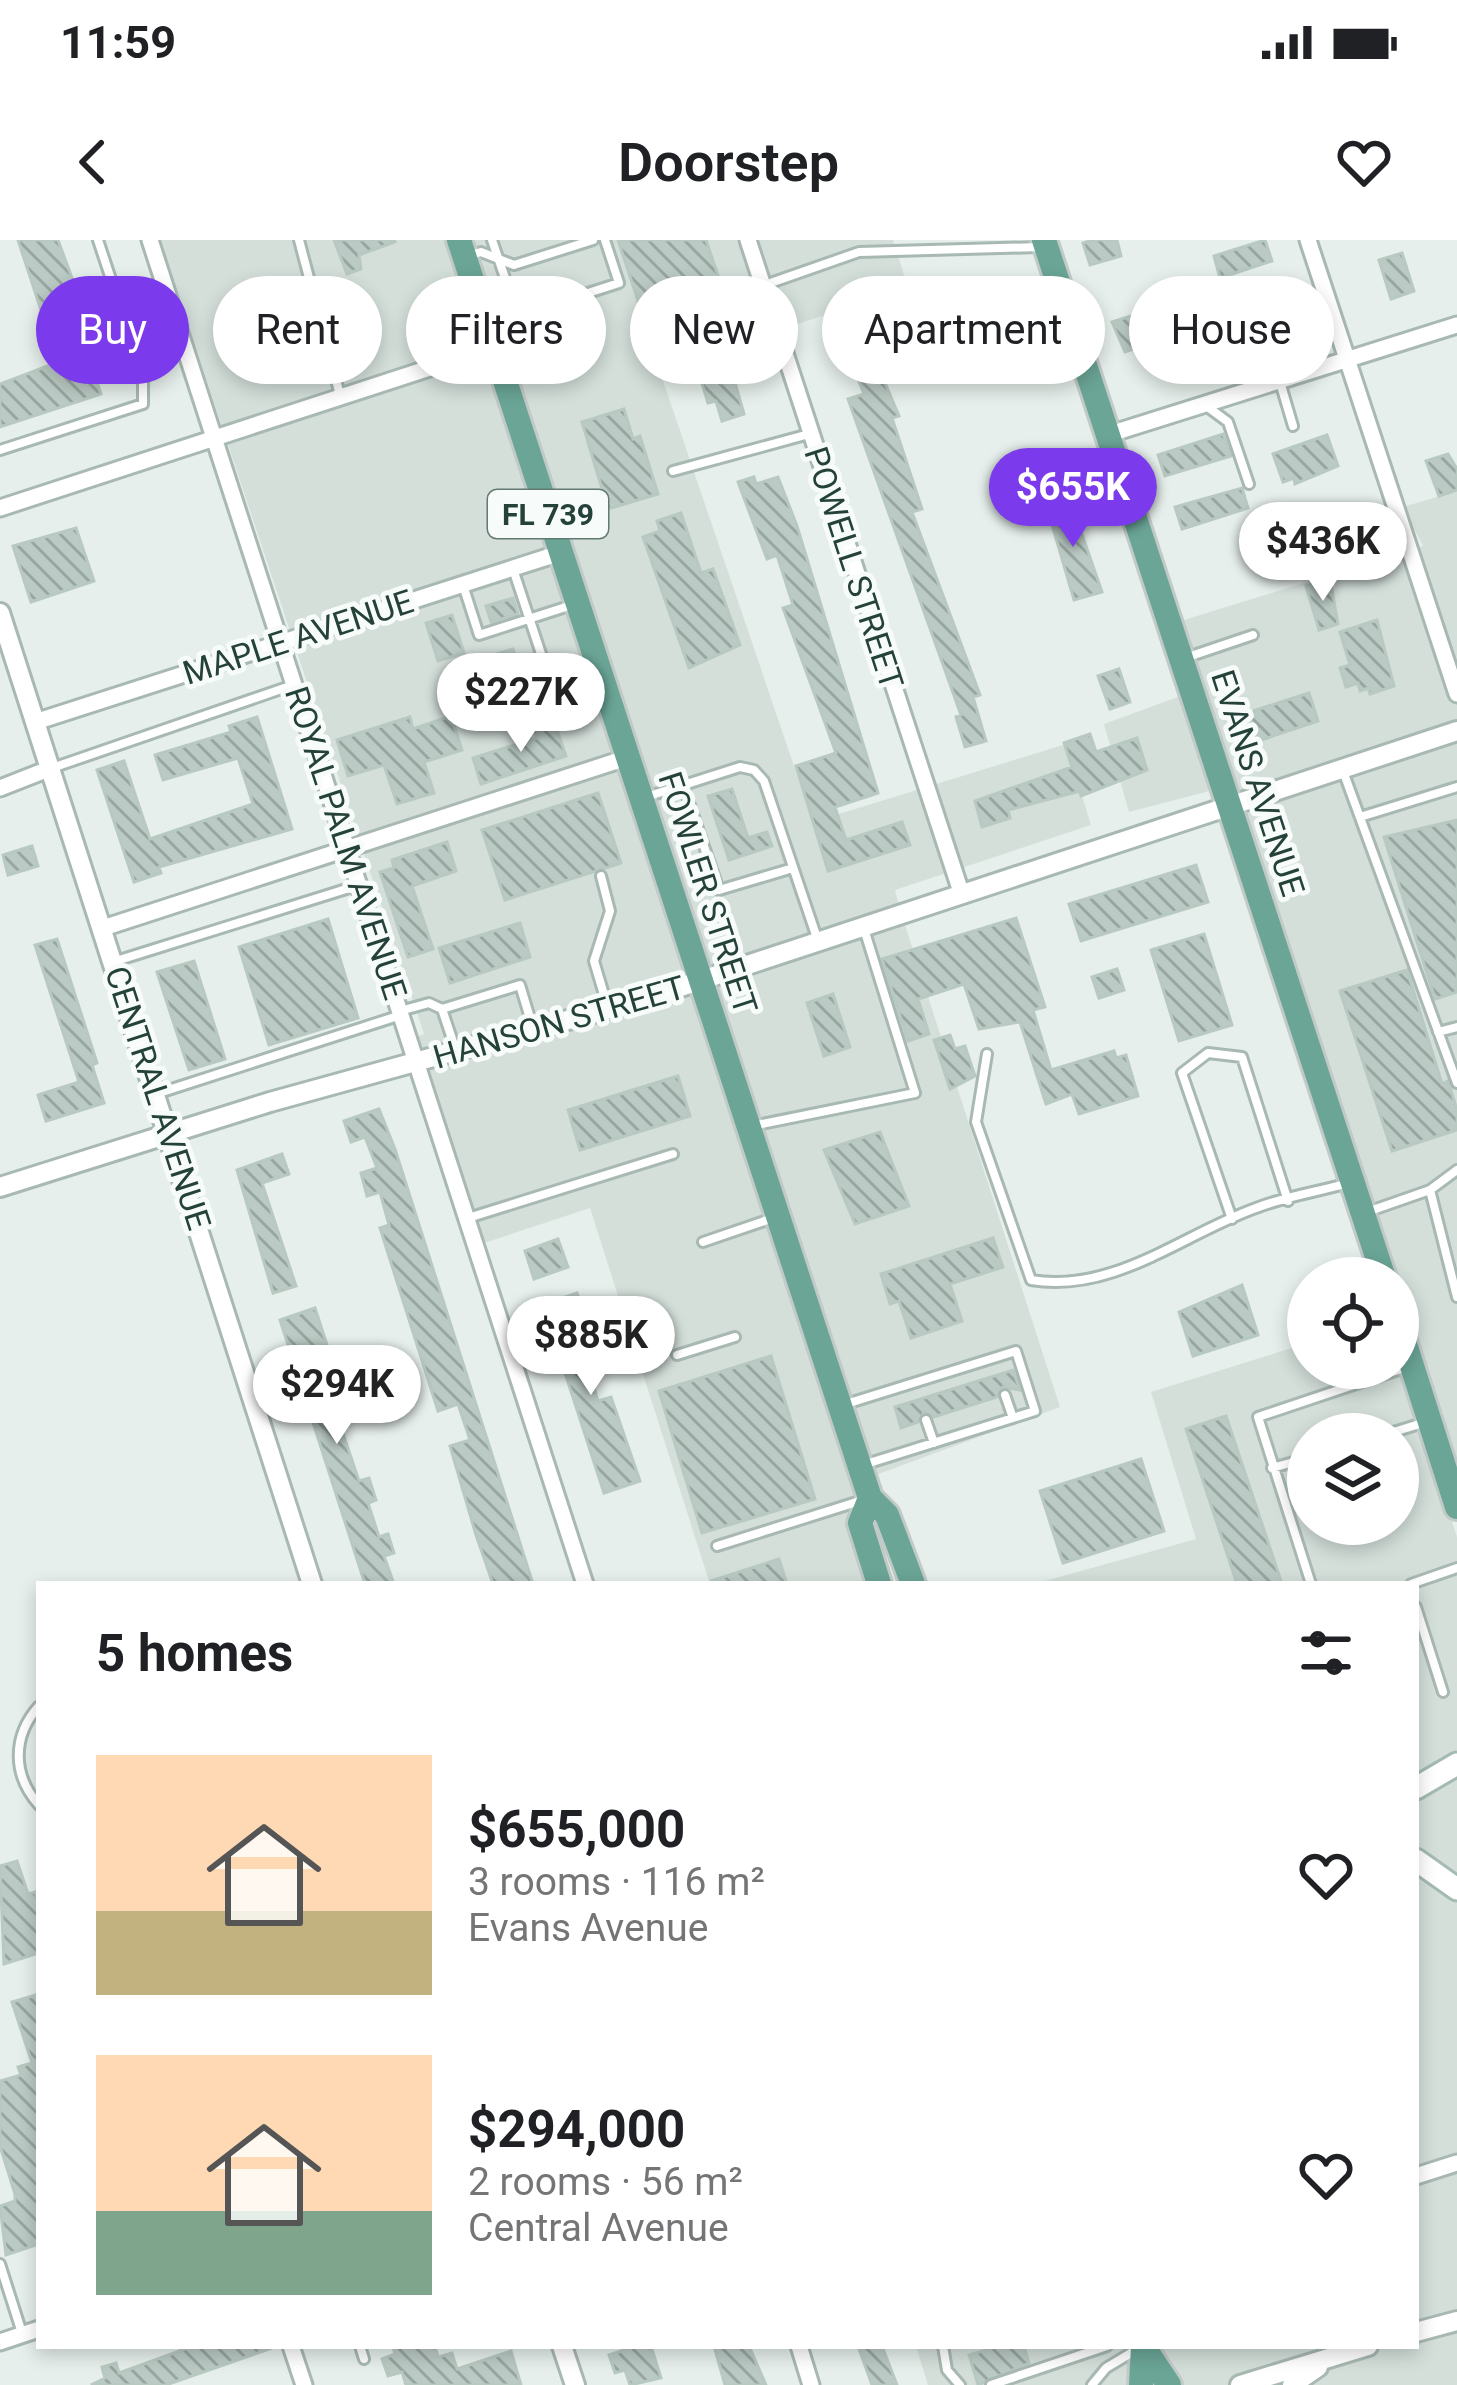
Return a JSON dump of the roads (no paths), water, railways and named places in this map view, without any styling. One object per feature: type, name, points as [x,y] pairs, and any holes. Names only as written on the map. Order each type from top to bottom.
[{"type":"main road","name":"EVANS AVENUE","points":[[1046,243],[1058,276]]},
{"type":"main road","name":"FOWLER STREET","points":[[506,384],[859,1466],[870,1498],[887,1515],[912,1581]]},
{"type":"main road","name":"EVANS AVENUE","points":[[1093,384],[1377,1257]]},
{"type":"main road","points":[[1419,1388],[1455,1497]]},
{"type":"main road","name":"FOWLER STREET","points":[[870,1498],[860,1523],[876,1575]]},
{"type":"main road","points":[[1419,1787],[1457,1764]]},
{"type":"main road","points":[[1419,1862],[1457,1889]]},
{"type":"main road","points":[[1141,2385],[1143,2349]]},
{"type":"main road","points":[[1145,2349],[1168,2385]]},
{"type":"street","name":"ROYAL PALM AVENUE","points":[[150,240],[584,1581]]},
{"type":"street","name":"POWELL STREET","points":[[748,240],[759,276]]},
{"type":"street","points":[[1308,240],[1457,694]]},
{"type":"street","points":[[1334,364],[1457,325]]},
{"type":"street","points":[[0,508],[341,397],[406,371]]},
{"type":"street","name":"POWELL STREET","points":[[794,384],[962,895]]},
{"type":"street","points":[[1109,434],[1266,384]]},
{"type":"street","name":"MAPLE AVENUE","points":[[35,722],[560,553]]},
{"type":"street","name":"CENTRAL AVENUE","points":[[0,613],[311,1581]]},
{"type":"street","name":"HANSON STREET","points":[[0,1187],[170,1133],[702,980],[1457,731]]},
{"type":"street","points":[[103,928],[629,757]]},
{"type":"street","points":[[0,788],[51,768]]},
{"type":"street","points":[[1419,2175],[1457,2163]]},
{"type":"street","points":[[1419,2331],[1457,2321]]},
{"type":"street","points":[[0,2342],[31,2332]]},
{"type":"street","points":[[292,2349],[304,2385]]},
{"type":"street","points":[[563,2349],[574,2385]]},
{"type":"street","points":[[800,2349],[811,2385]]},
{"type":"street","points":[[1240,2385],[1358,2349]]},
{"type":"street","points":[[1292,2385],[1337,2355]]},
{"type":"lane","points":[[0,450],[143,404],[142,376],[98,240]]},
{"type":"lane","points":[[299,240],[341,397]]},
{"type":"lane","points":[[492,240],[504,276]]},
{"type":"lane","points":[[462,248],[514,265],[593,240]]},
{"type":"lane","points":[[605,240],[619,283],[606,287]]},
{"type":"lane","points":[[791,276],[859,252],[1046,243]]},
{"type":"lane","points":[[1280,384],[1294,426]]},
{"type":"lane","points":[[1204,404],[1228,422],[1249,484]]},
{"type":"lane","points":[[674,471],[810,434]]},
{"type":"lane","points":[[512,568],[548,674],[596,659]]},
{"type":"lane","points":[[463,583],[479,634],[577,603]]},
{"type":"lane","points":[[1184,658],[1253,635]]},
{"type":"lane","points":[[51,768],[294,684]]},
{"type":"lane","points":[[643,798],[740,767],[754,770],[764,782],[818,942]]},
{"type":"lane","points":[[1342,770],[1457,1083]]},
{"type":"lane","points":[[683,785],[719,890],[793,868]]},
{"type":"lane","points":[[1360,817],[1457,787]]},
{"type":"lane","points":[[601,876],[610,911],[594,961],[608,1009]]},
{"type":"lane","points":[[114,962],[359,886]]},
{"type":"lane","points":[[748,1127],[915,1093],[863,928]]},
{"type":"lane","points":[[158,1093],[429,1003],[442,1009],[520,985],[534,1030]]},
{"type":"lane","points":[[442,1009],[456,1053]]},
{"type":"lane","points":[[1438,1032],[1457,1027]]},
{"type":"lane","points":[[1232,1219],[1182,1073],[1208,1053],[1242,1057],[1288,1201]]},
{"type":"lane","points":[[987,1054],[976,1122],[1031,1280],[1059,1285],[1111,1273],[1232,1219],[1353,1182]]},
{"type":"lane","points":[[467,1218],[673,1154]]},
{"type":"lane","points":[[1363,1213],[1430,1190],[1457,1170]]},
{"type":"lane","points":[[1430,1190],[1457,1298]]},
{"type":"lane","points":[[703,1242],[778,1217]]},
{"type":"lane","points":[[677,1355],[735,1336]]},
{"type":"lane","points":[[840,1406],[1016,1351],[1035,1411],[859,1466]]},
{"type":"lane","points":[[993,1358],[998,1374]]},
{"type":"lane","points":[[914,1383],[919,1400]]},
{"type":"lane","points":[[1310,1581],[1258,1417],[1341,1389]]},
{"type":"lane","points":[[1005,1394],[1012,1418]]},
{"type":"lane","points":[[926,1420],[934,1443]]},
{"type":"lane","points":[[1419,1424],[1429,1421]]},
{"type":"lane","points":[[1272,1468],[1287,1464]]},
{"type":"lane","points":[[718,1546],[870,1498]]},
{"type":"lane","points":[[1419,1581],[1457,1568]]},
{"type":"lane","points":[[1419,1616],[1443,1692]]},
{"type":"lane","points":[[36,1710],[23,1728],[18,1750],[21,1777],[36,1800]]},
{"type":"lane","points":[[0,2264],[31,2332]]},
{"type":"lane","points":[[361,2349],[364,2359]]},
{"type":"lane","points":[[944,2349],[947,2370],[960,2385]]},
{"type":"lane","points":[[1060,2349],[1064,2361]]},
{"type":"lane","points":[[991,2385],[1099,2349]]},
{"type":"lane","points":[[1091,2385],[1106,2368],[1138,2349]]}]
